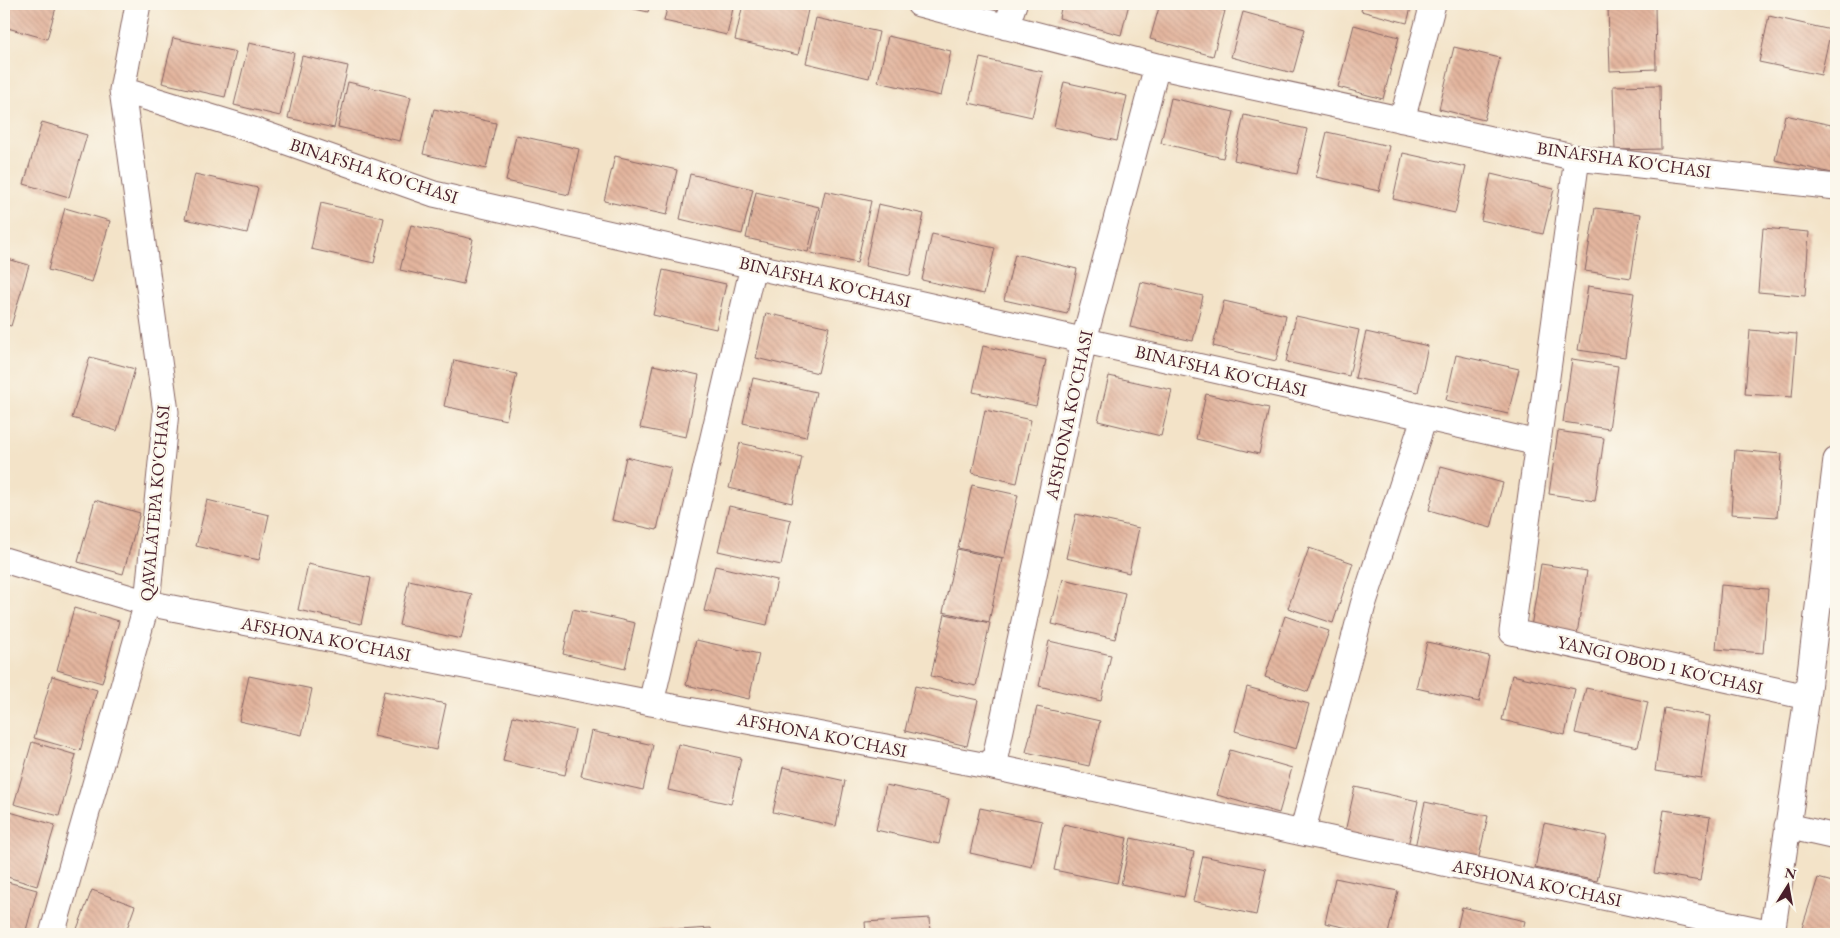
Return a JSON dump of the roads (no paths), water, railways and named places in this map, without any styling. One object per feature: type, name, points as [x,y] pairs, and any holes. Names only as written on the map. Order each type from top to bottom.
[{"type":"street","name":"QAVALATEPA KO'CHASI","points":[[52,934],[147,603],[166,412],[122,90],[138,4]]},
{"type":"street","name":"BINAFSHA KO'CHASI","points":[[919,4],[1010,15],[1157,66],[1577,158],[1836,187]]},
{"type":"street","points":[[1402,120],[1433,4]]},
{"type":"street","name":"AFSHONA KO'CHASI","points":[[993,767],[1084,340],[1157,66]]},
{"type":"street","name":"BINAFSHA KO'CHASI","points":[[122,90],[253,130],[434,194],[1538,443]]},
{"type":"street","points":[[1538,443],[1577,158]]},
{"type":"street","points":[[651,704],[753,266]]},
{"type":"street","points":[[1302,833],[1363,605],[1424,418]]},
{"type":"street","name":"YANGI OBOD 1 KO'CHASI","points":[[1538,443],[1512,632],[1807,698]]},
{"type":"street","points":[[1772,934],[1807,698],[1836,460]]},
{"type":"street","name":"AFSHONA KO'CHASI","points":[[4,560],[147,603],[651,704],[993,767],[1772,934]]},
{"type":"street","points":[[1787,826],[1836,837]]}]
